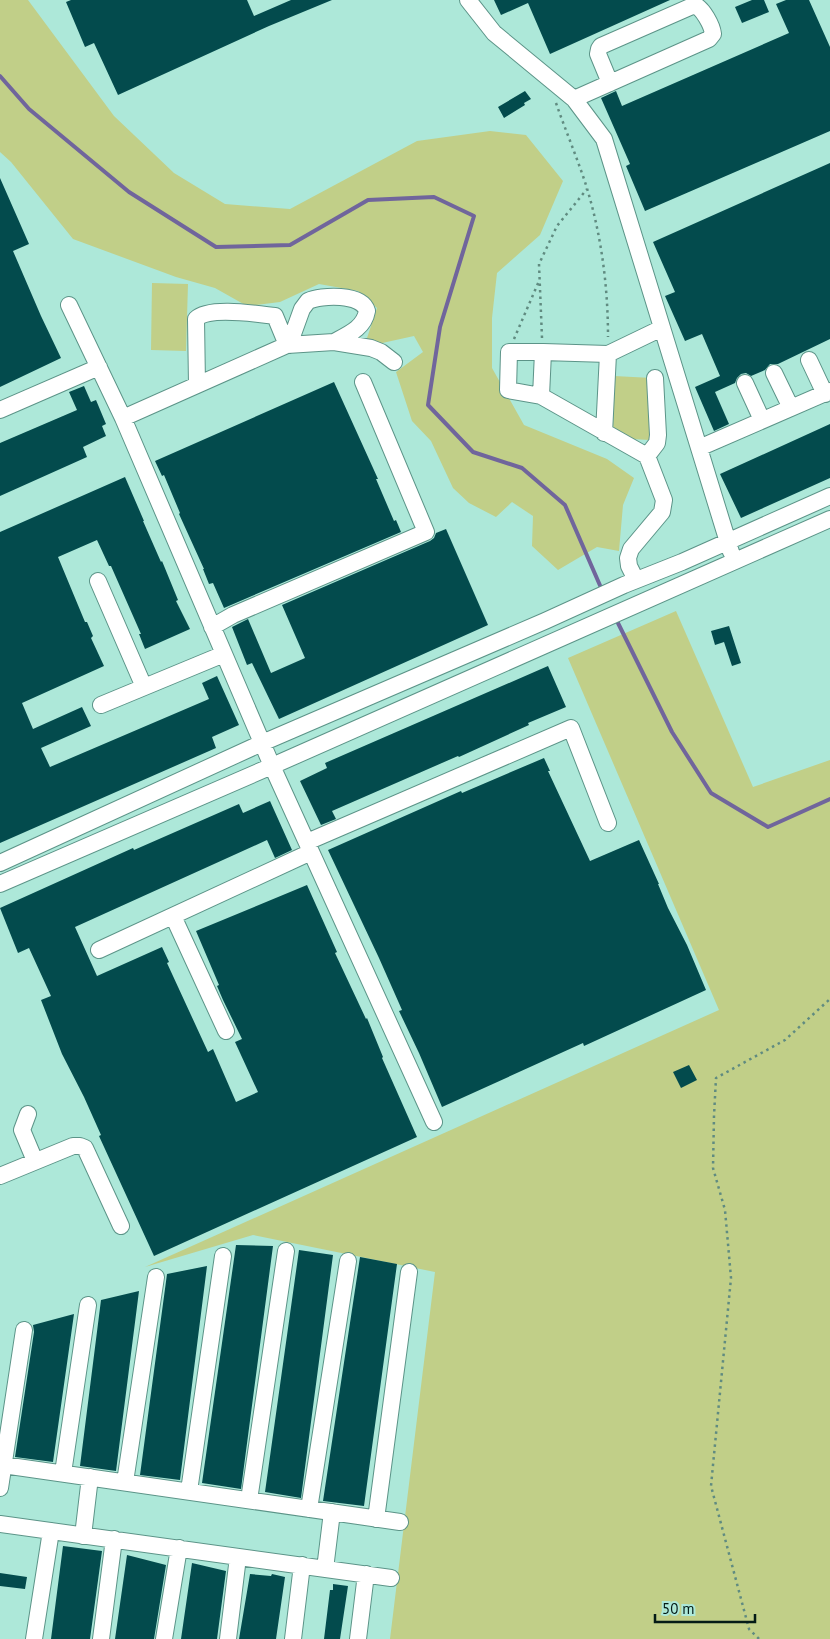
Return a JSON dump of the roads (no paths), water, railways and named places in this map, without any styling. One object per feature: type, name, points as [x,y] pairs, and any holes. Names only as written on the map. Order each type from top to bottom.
[{"type":"street","points":[[468,0],[494,33],[574,99],[604,140],[734,561]]},
{"type":"street","points":[[574,99],[610,83],[709,39],[713,34],[712,29],[700,7],[695,5],[601,46],[598,54],[610,83]]},
{"type":"street","points":[[288,345],[302,309],[308,301],[330,296],[351,298],[364,304],[367,311],[362,324],[354,331],[334,342]]},
{"type":"street","points":[[70,305],[123,418],[272,766],[434,1122]]},
{"type":"street","points":[[197,385],[196,319],[202,315],[227,312],[276,316],[288,345]]},
{"type":"street","points":[[630,583],[628,558],[631,549],[662,512],[664,500],[647,456],[541,396],[508,390],[509,352],[608,354],[662,328]]},
{"type":"street","points":[[123,418],[288,345],[334,342],[371,348],[381,352],[394,362]]},
{"type":"street","points":[[541,396],[543,352]]},
{"type":"street","points":[[604,433],[608,354]]},
{"type":"street","points":[[700,448],[828,392],[809,360]]},
{"type":"street","points":[[0,410],[99,368]]},
{"type":"street","points":[[774,372],[791,408]]},
{"type":"street","points":[[647,456],[657,443],[658,435],[655,378]]},
{"type":"street","points":[[212,627],[233,615],[426,532],[363,382]]},
{"type":"street","points":[[745,382],[762,420]]},
{"type":"street","points":[[0,863],[262,743],[546,622],[630,583],[830,496]]},
{"type":"street","points":[[0,884],[830,519]]},
{"type":"street","points":[[98,581],[144,687]]},
{"type":"street","points":[[101,705],[224,654]]},
{"type":"street","points":[[99,950],[173,916],[309,847],[571,728],[608,823]]},
{"type":"street","points":[[173,916],[226,1032]]},
{"type":"street","points":[[28,1114],[22,1130],[35,1161]]},
{"type":"street","points":[[0,1176],[73,1146],[85,1148],[121,1226]]},
{"type":"street","points":[[249,1500],[286,1251]]},
{"type":"street","points":[[189,1492],[223,1256]]},
{"type":"street","points":[[310,1509],[348,1261]]},
{"type":"street","points":[[376,1518],[409,1272]]},
{"type":"street","points":[[125,1482],[156,1277]]},
{"type":"street","points":[[63,1473],[88,1305]]},
{"type":"street","points":[[0,1488],[24,1330]]},
{"type":"street","points":[[3,1465],[400,1522]]},
{"type":"street","points":[[82,1536],[90,1477]]},
{"type":"street","points":[[325,1569],[332,1512]]},
{"type":"street","points":[[0,1524],[391,1578]]},
{"type":"street","points":[[34,1639],[51,1531]]},
{"type":"street","points":[[101,1639],[114,1540]]},
{"type":"street","points":[[164,1639],[178,1548]]},
{"type":"street","points":[[228,1639],[238,1557]]},
{"type":"street","points":[[293,1639],[302,1566]]},
{"type":"street","points":[[358,1639],[366,1574]]},
{"type":"waterway","points":[[0,76],[29,109],[129,192],[216,247],[290,245],[368,200],[434,197],[474,216],[440,327],[428,405],[473,452],[522,468],[565,505],[602,590]]},
{"type":"waterway","points":[[616,619],[672,732],[711,793],[768,827],[830,799]]}]
